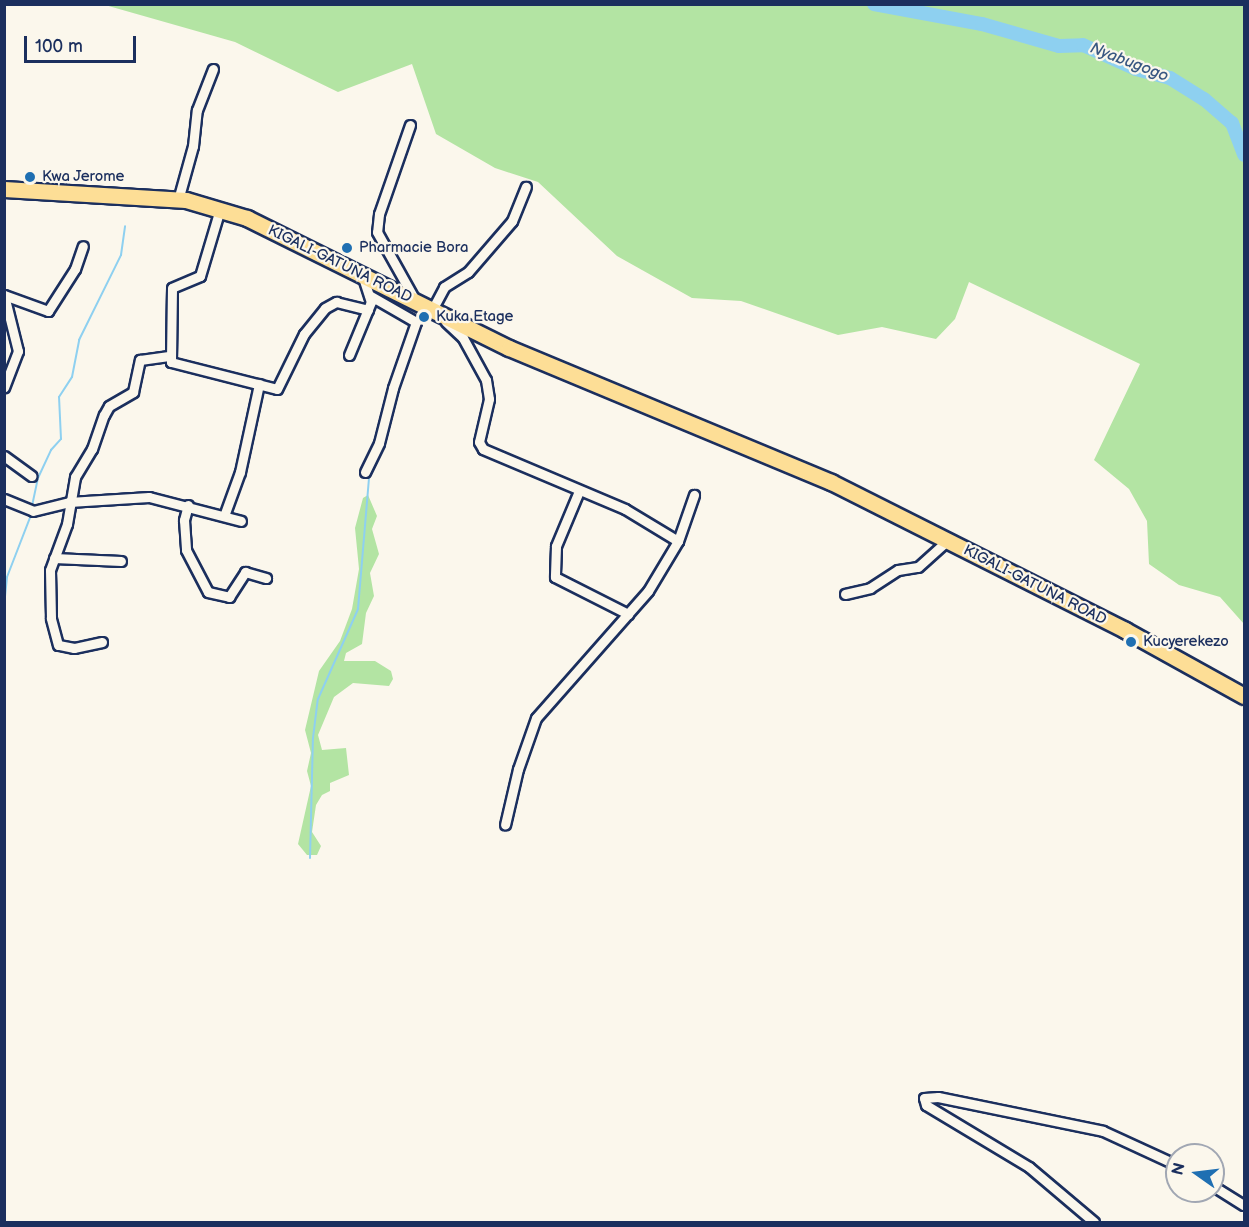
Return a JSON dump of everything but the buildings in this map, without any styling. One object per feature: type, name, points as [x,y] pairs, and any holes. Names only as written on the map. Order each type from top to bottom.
[{"type":"highway","name":"KIGALI-GATUNA ROAD","points":[[4,189],[178,200],[220,209],[572,376],[749,445],[1000,557],[1245,686]]},
{"type":"highway","name":"KIGALI-GATUNA ROAD","points":[[856,494],[1245,696]]},
{"type":"street","points":[[178,200],[192,154],[197,110],[213,69]]},
{"type":"street","points":[[410,124],[379,214],[377,232],[416,302]]},
{"type":"street","points":[[526,187],[512,221],[468,272],[444,287],[432,310],[463,338],[486,380],[489,399],[480,446],[579,491],[625,509],[678,541]]},
{"type":"street","points":[[220,209],[200,276],[172,288],[169,356],[176,364],[277,389],[304,334],[330,303],[368,310]]},
{"type":"street","points":[[4,387],[17,358],[15,332],[4,295],[48,311],[75,269],[83,246]]},
{"type":"street","points":[[349,355],[368,310],[369,295],[362,275]]},
{"type":"street","points":[[365,472],[380,442],[393,388],[417,322],[369,295]]},
{"type":"street","points":[[4,334],[15,332]]},
{"type":"street","points":[[102,642],[74,648],[58,645],[50,607],[49,581],[54,558],[67,524],[75,477],[92,449],[109,406],[133,392],[140,360],[169,356]]},
{"type":"street","points":[[224,516],[240,472],[259,384]]},
{"type":"street","points":[[4,456],[32,476]]},
{"type":"street","points":[[579,491],[556,546],[555,577],[628,614]]},
{"type":"street","points":[[505,825],[518,769],[536,718],[661,573],[678,541],[694,495]]},
{"type":"street","points":[[4,499],[33,510],[69,502],[149,497],[188,505],[241,521]]},
{"type":"street","points":[[188,505],[186,550],[208,592],[229,597],[245,572],[266,578]]},
{"type":"street","points":[[845,594],[870,588],[898,570],[918,567],[948,540]]},
{"type":"street","points":[[54,558],[121,561]]},
{"type":"street","points":[[1094,1222],[1029,1167],[926,1105],[924,1098],[938,1097],[1103,1131],[1165,1159]]},
{"type":"street","points":[[1225,1193],[1245,1205]]},
{"type":"green space","points":[[105,5],[1244,5],[1244,624],[1220,597],[1179,585],[1149,564],[1147,521],[1129,489],[1094,460],[1140,364],[969,282],[955,319],[936,339],[882,327],[838,335],[741,301],[692,298],[617,256],[538,182],[495,168],[436,134],[412,64],[338,92],[235,42]]},
{"type":"green space","points":[[368,495],[377,516],[372,529],[379,554],[370,573],[374,596],[366,613],[362,644],[346,653],[344,661],[375,661],[391,671],[393,679],[389,686],[353,683],[334,697],[318,735],[322,750],[346,748],[349,775],[330,783],[330,791],[322,795],[316,805],[312,832],[321,846],[317,855],[307,855],[298,844],[311,786],[307,771],[311,753],[305,730],[319,671],[340,641],[352,609],[359,569],[355,528],[363,498]]},
{"type":"waterway","name":"Nyabugogo","points":[[874,4],[982,24],[1059,46],[1083,45],[1136,69],[1170,78],[1204,99],[1232,123],[1244,155]]},
{"type":"waterway","points":[[32,506],[38,478],[51,450],[61,439],[59,397],[72,377],[79,340],[121,255],[125,226]]},
{"type":"waterway","points":[[310,858],[313,738],[318,699],[358,609],[369,478]]},
{"type":"waterway","points":[[4,606],[7,577],[31,515]]},
{"type":"place","name":"Kwa Jerome","points":[[30,177]]},
{"type":"place","name":"Pharmacie Bora","points":[[347,248]]},
{"type":"place","name":"Kuka Etage","points":[[424,317]]},
{"type":"place","name":"Kucyerekezo","points":[[1131,642]]}]
